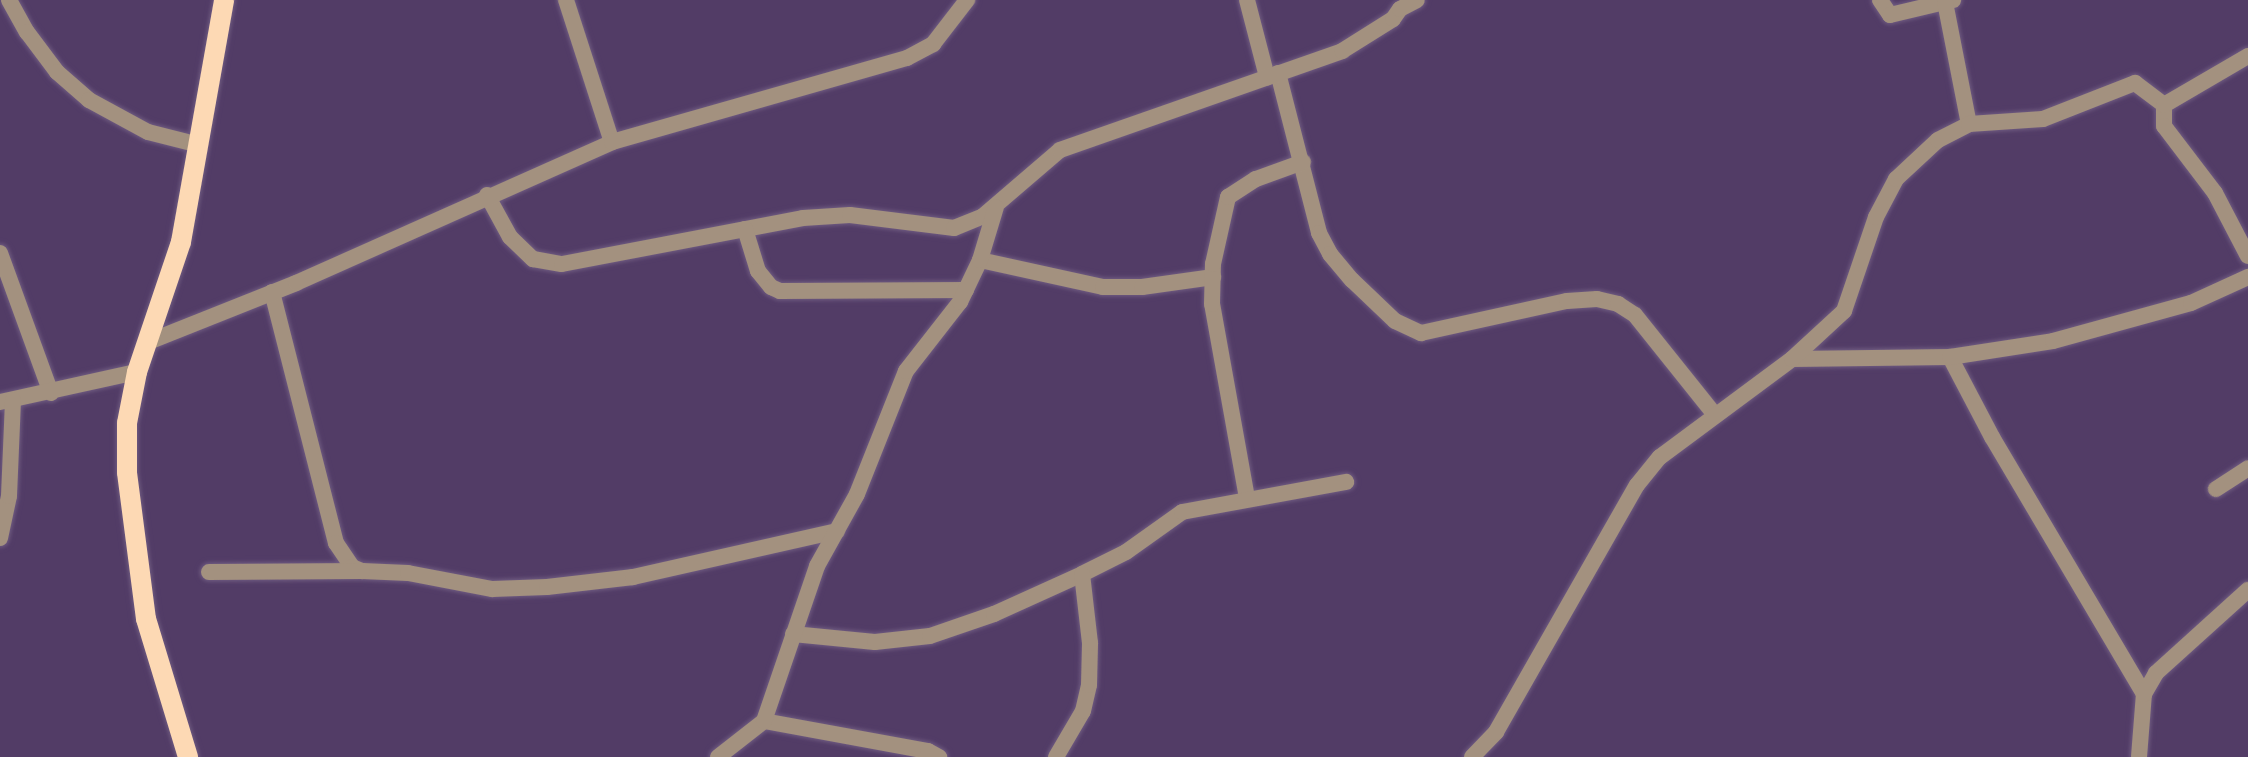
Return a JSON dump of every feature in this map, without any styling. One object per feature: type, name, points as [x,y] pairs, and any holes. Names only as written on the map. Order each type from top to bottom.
[{"type":"main road","points":[[188,757],[146,619],[127,472],[127,423],[137,372],[181,242],[224,0]]},
{"type":"street","points":[[9,0],[27,32],[57,72],[89,100],[148,132],[199,145]]},
{"type":"street","points":[[566,0],[612,142]]},
{"type":"street","points":[[148,342],[272,292],[612,142],[907,58],[933,44],[967,0]]},
{"type":"street","points":[[1247,0],[1303,162],[1319,233],[1330,254],[1395,321],[1421,333],[1567,301],[1597,299],[1618,304],[1635,315],[1715,415]]},
{"type":"street","points":[[487,195],[510,237],[533,259],[562,264],[803,218],[850,215],[954,228],[983,216],[1060,150],[1342,51],[1417,0]]},
{"type":"street","points":[[1880,0],[1890,15],[1949,1],[1969,124]]},
{"type":"street","points":[[2164,105],[2248,56]]},
{"type":"street","points":[[1472,757],[1496,732],[1637,485],[1660,457],[1792,359],[1844,311],[1876,217],[1896,179],[1938,140],[1969,124],[2043,119],[2135,83],[2164,105]]},
{"type":"street","points":[[2164,105],[2164,126],[2215,193],[2248,256]]},
{"type":"street","points":[[1247,498],[1212,304],[1213,277],[1228,197],[1256,179],[1303,162]]},
{"type":"street","points":[[718,757],[764,721],[817,566],[857,494],[906,371],[966,290],[980,260],[996,205]]},
{"type":"street","points":[[745,229],[758,271],[771,287],[780,291],[966,290]]},
{"type":"street","points":[[0,253],[51,393]]},
{"type":"street","points":[[980,260],[1103,287],[1142,287],[1213,277]]},
{"type":"street","points":[[1792,359],[1950,357],[2053,341],[2191,303],[2248,277]]},
{"type":"street","points":[[272,292],[336,543],[352,567],[362,571]]},
{"type":"street","points":[[1950,357],[1992,437],[2144,694]]},
{"type":"street","points":[[0,538],[9,496],[6,401],[137,372]]},
{"type":"street","points":[[2216,489],[2248,468]]},
{"type":"street","points":[[793,634],[875,642],[930,636],[994,614],[1082,574],[1126,552],[1182,512],[1346,482]]},
{"type":"street","points":[[209,572],[408,573],[492,589],[547,587],[633,577],[837,531]]},
{"type":"street","points":[[1056,757],[1083,711],[1089,685],[1090,643],[1082,574]]},
{"type":"street","points":[[2139,757],[2144,694],[2156,673],[2248,590]]},
{"type":"street","points":[[764,721],[928,751],[939,757]]}]
